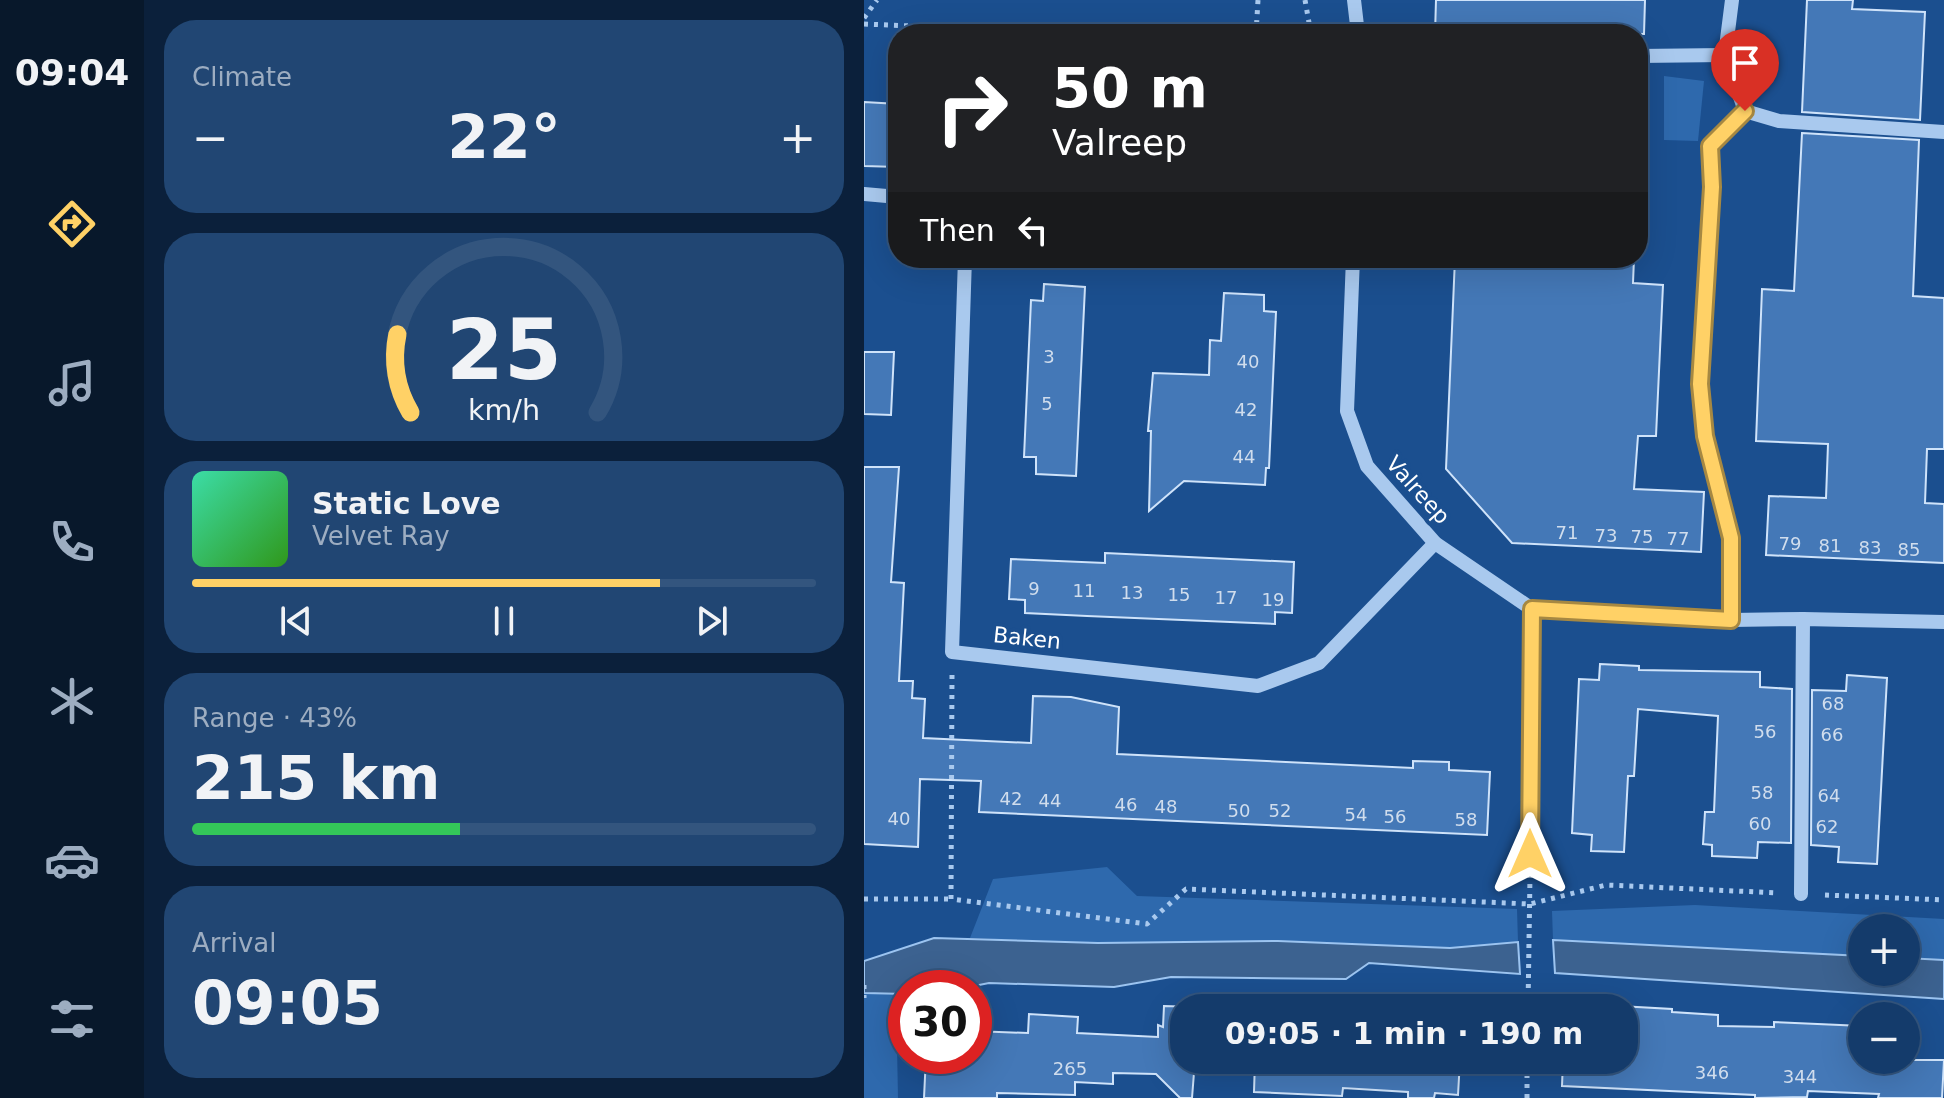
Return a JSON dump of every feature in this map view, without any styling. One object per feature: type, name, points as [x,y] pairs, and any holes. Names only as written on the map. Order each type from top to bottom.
[{"type":"street","points":[[1354,0],[1357,24]]},
{"type":"street","points":[[1732,0],[1725,55],[1745,111]]},
{"type":"street","points":[[1648,56],[1725,55]]},
{"type":"street","points":[[1745,111],[1779,121],[1944,132]]},
{"type":"street","points":[[1731,620],[1731,538],[1705,436],[1700,384],[1712,187],[1710,146],[1745,111]]},
{"type":"street","points":[[864,194],[888,196]]},
{"type":"street","points":[[952,652],[965,268]]},
{"type":"street","name":"Valreep","points":[[1353,268],[1347,411],[1367,466],[1435,543],[1532,609]]},
{"type":"street","name":"Baken","points":[[952,652],[1258,686],[1319,663],[1435,543]]},
{"type":"street","points":[[1530,854],[1532,609],[1731,620],[1944,622]]},
{"type":"street","points":[[1801,894],[1803,619]]},
{"type":"path","points":[[877,0],[864,21],[920,24]]},
{"type":"path","points":[[1257,24],[1258,0]]},
{"type":"path","points":[[1305,0],[1309,24]]},
{"type":"path","points":[[951,899],[952,652]]},
{"type":"path","points":[[1528,994],[1530,854]]},
{"type":"path","points":[[864,899],[951,899],[1147,924],[1186,889],[1530,904],[1606,885],[1944,900]]},
{"type":"path","points":[[864,985],[864,997]]},
{"type":"path","points":[[1527,1074],[1527,1098]]},
{"type":"shaded area","points":[[1664,76],[1704,81],[1698,141],[1664,140]]},
{"type":"shaded area","points":[[1107,867],[1137,896],[1517,909],[1518,942],[1450,948],[970,938],[993,879]]},
{"type":"shaded area","points":[[1695,905],[1855,914],[1848,914],[1848,955],[1553,940],[1552,911]]},
{"type":"shaded area","points":[[1920,918],[1944,919],[1944,960],[1920,959]]},
{"type":"shaded area","points":[[934,938],[1098,943],[1278,941],[1450,948],[1518,942],[1520,974],[1369,963],[1346,979],[1171,977],[1114,987],[992,983],[992,970],[888,970],[888,994],[864,993],[864,961]]},
{"type":"shaded area","points":[[1553,940],[1848,955],[1848,986],[1920,986],[1920,959],[1944,960],[1944,999],[1555,973]]},
{"type":"shaded area","points":[[864,993],[888,994],[888,1074],[898,1074],[898,1098],[864,1098]]},
{"type":"building","points":[[1436,0],[1645,0],[1644,24],[1435,24]]},
{"type":"building","points":[[1807,0],[1853,0],[1852,9],[1925,12],[1920,120],[1802,112]]},
{"type":"building","points":[[864,102],[888,103],[888,167],[864,166]]},
{"type":"building","points":[[1802,133],[1919,140],[1913,296],[1944,298],[1944,449],[1927,449],[1925,503],[1944,504],[1944,563],[1766,555],[1769,496],[1826,498],[1828,444],[1756,441],[1762,289],[1794,291]]},
{"type":"building","points":[[1455,268],[1634,268],[1633,283],[1663,285],[1656,436],[1638,436],[1634,489],[1704,492],[1701,552],[1512,543],[1446,469]]},
{"type":"building","points":[[1044,284],[1085,287],[1076,476],[1036,474],[1036,457],[1024,457],[1031,300],[1043,301]]},
{"type":"building","points":[[1224,293],[1264,295],[1264,311],[1276,312],[1269,468],[1266,468],[1265,485],[1184,481],[1149,511],[1151,431],[1148,431],[1153,373],[1209,375],[1210,340],[1221,341]]},
{"type":"building","points":[[864,352],[894,352],[891,415],[864,414]]},
{"type":"building","points":[[864,467],[899,467],[891,582],[904,583],[899,681],[913,681],[912,698],[925,699],[923,738],[1031,743],[1033,696],[1071,697],[1119,707],[1117,754],[1413,768],[1413,761],[1449,762],[1449,770],[1490,772],[1487,835],[979,812],[981,781],[920,779],[918,847],[864,844]]},
{"type":"building","points":[[1105,553],[1294,562],[1292,613],[1275,612],[1275,624],[1025,613],[1025,600],[1009,599],[1011,559],[1105,563]]},
{"type":"building","points":[[1600,664],[1639,666],[1639,670],[1760,672],[1760,687],[1792,689],[1791,843],[1758,842],[1757,858],[1712,856],[1712,845],[1703,844],[1705,812],[1714,812],[1718,716],[1638,709],[1634,776],[1628,776],[1624,852],[1591,851],[1592,835],[1572,833],[1579,679],[1599,680]]},
{"type":"building","points":[[1847,675],[1887,678],[1877,864],[1838,862],[1839,847],[1811,845],[1812,690],[1846,691]]},
{"type":"building","points":[[1164,1006],[1170,1006],[1170,1074],[1194,1074],[1192,1098],[1180,1098],[1156,1074],[1113,1073],[1113,1084],[1075,1082],[1075,1095],[997,1093],[997,1098],[924,1098],[925,1074],[992,1074],[992,1032],[1028,1033],[1029,1014],[1078,1017],[1077,1033],[1158,1037],[1158,1025],[1163,1027]]},
{"type":"building","points":[[1638,1007],[1718,1015],[1718,1026],[1774,1027],[1774,1022],[1848,1025],[1848,1074],[1920,1074],[1920,1060],[1944,1060],[1942,1098],[1878,1098],[1879,1094],[1808,1091],[1807,1097],[1755,1098],[1755,1095],[1562,1086],[1562,1074],[1638,1074]]},
{"type":"building","points":[[1255,1074],[1459,1074],[1458,1095],[1435,1093],[1434,1098],[1408,1098],[1408,1092],[1343,1088],[1342,1096],[1254,1092]]},
{"type":"route","points":[[1530,854],[1532,609],[1731,620],[1731,538],[1705,436],[1700,384],[1712,187],[1710,146],[1745,111]]}]
